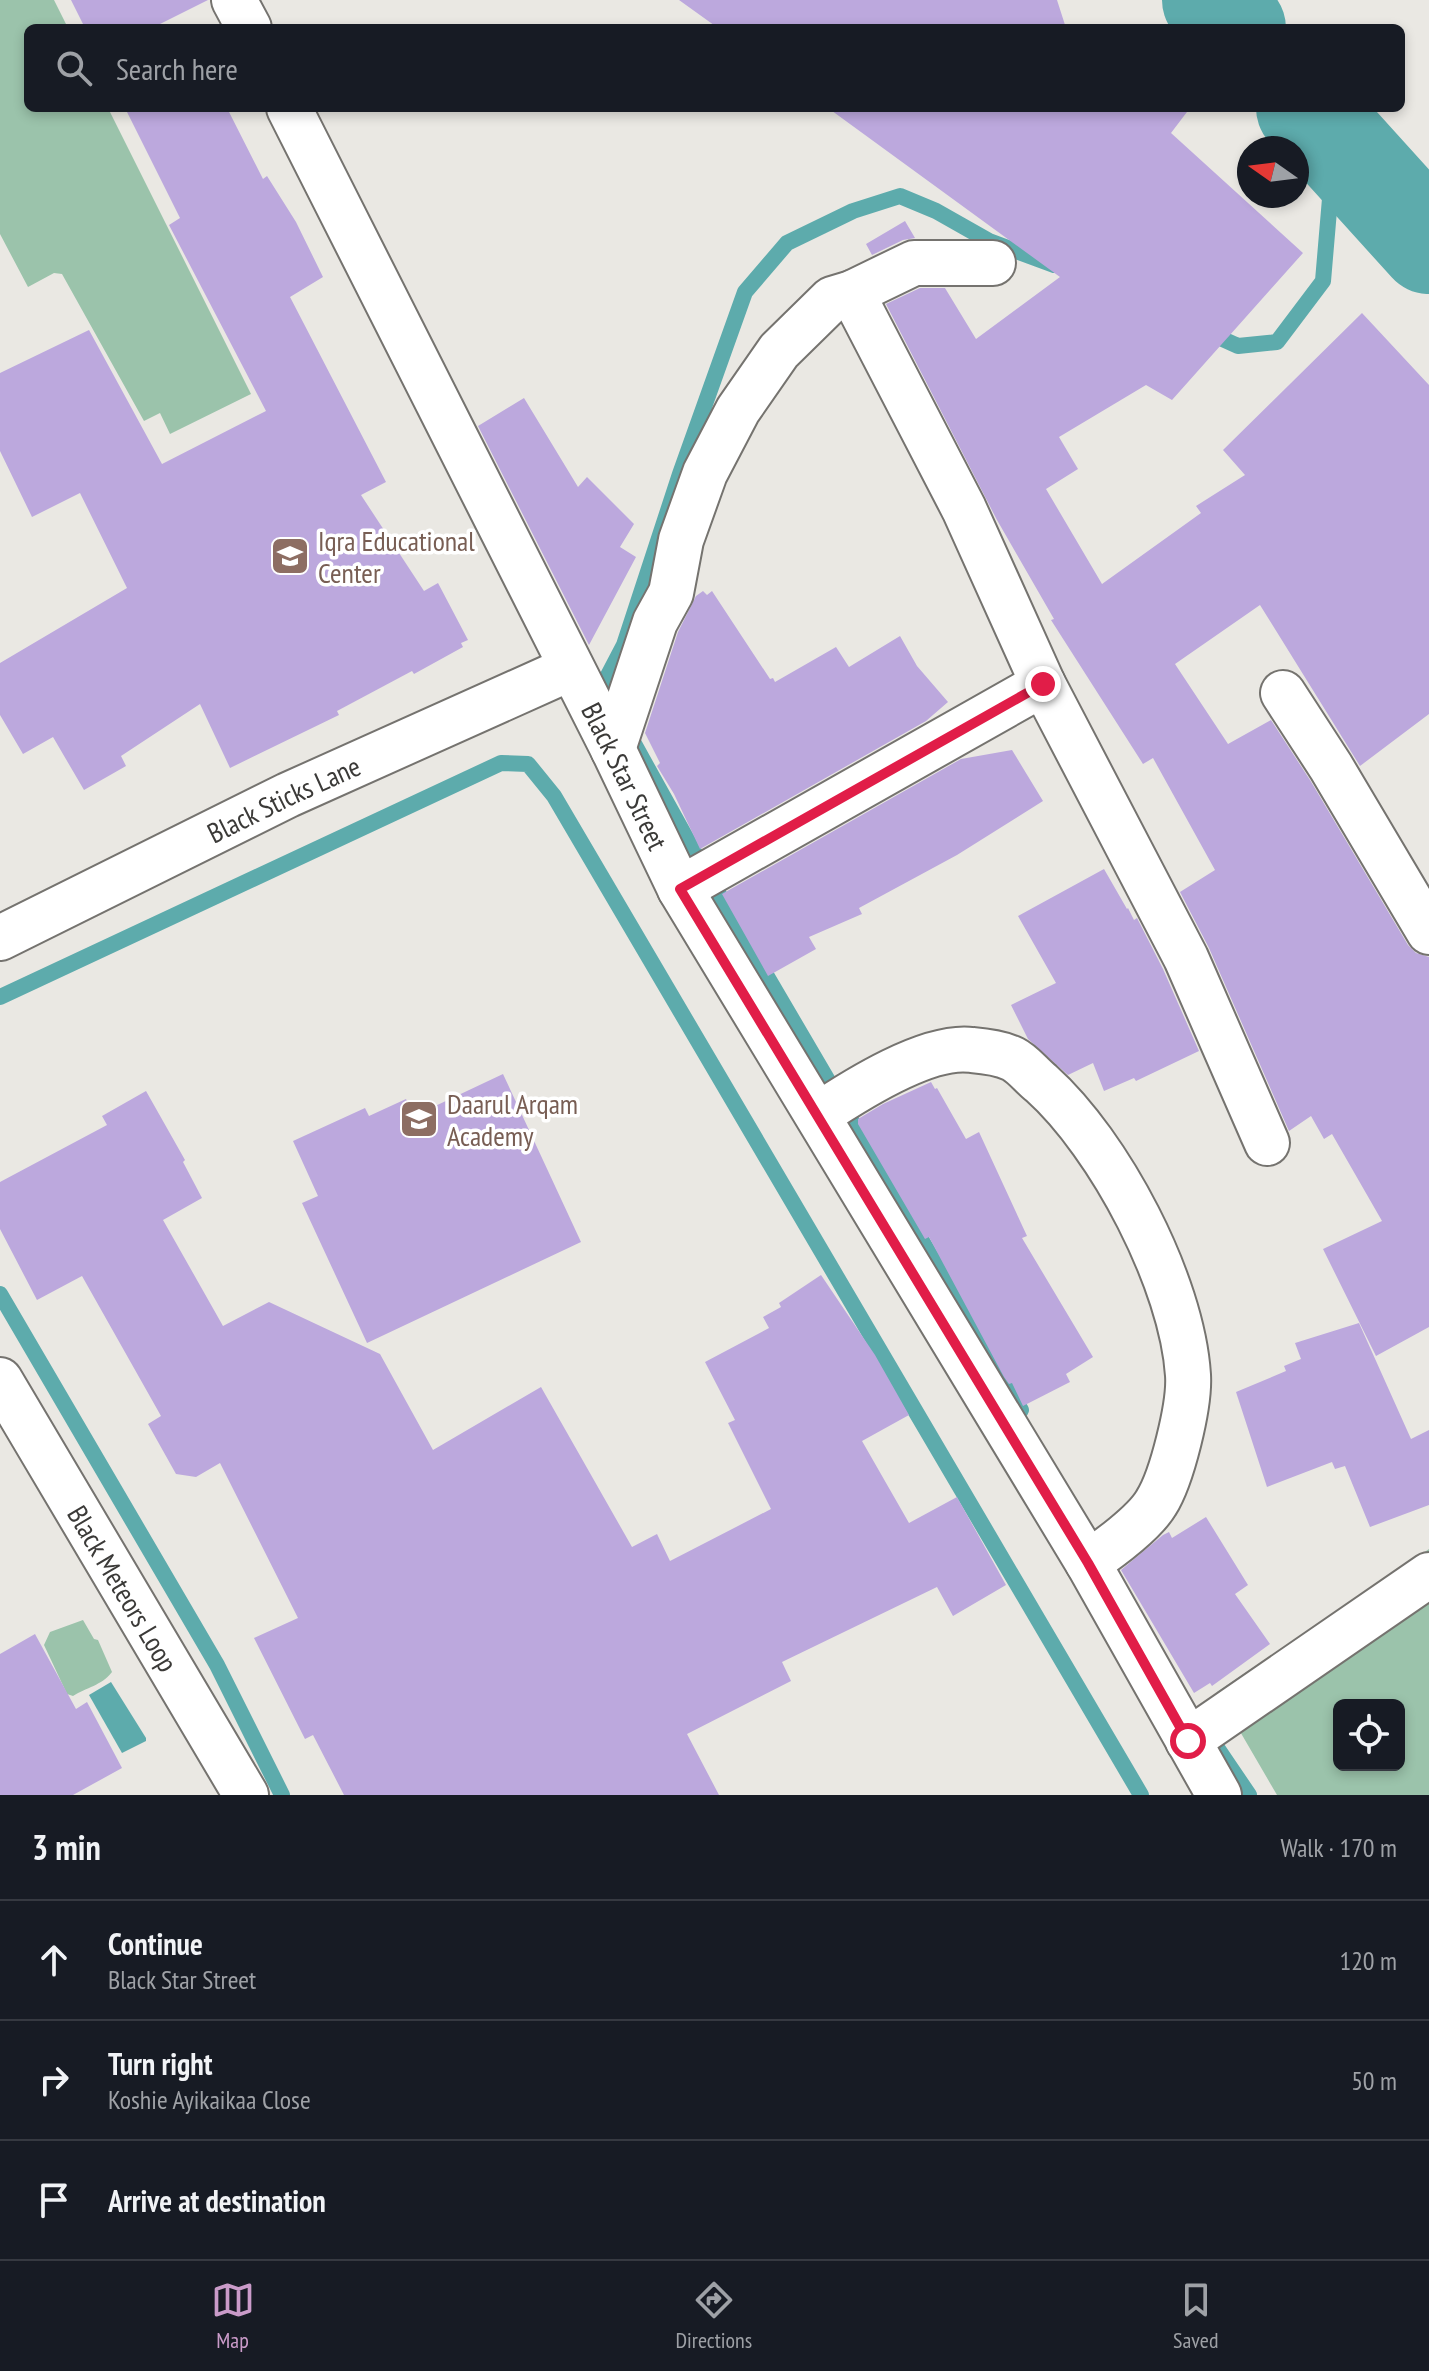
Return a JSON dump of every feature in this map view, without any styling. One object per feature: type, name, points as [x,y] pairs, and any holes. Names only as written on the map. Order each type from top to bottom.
[{"type":"street","points":[[234,0],[247,24]]},
{"type":"street","name":"Black Star Street","points":[[291,112],[613,749],[680,889],[1088,1563],[1219,1795]]},
{"type":"street","points":[[613,749],[655,622],[671,593],[681,540],[705,473],[738,410],[779,351],[832,299],[852,293],[914,263],[993,263]]},
{"type":"street","points":[[852,293],[964,509],[1043,684],[1186,958],[1267,1143]]},
{"type":"street","name":"Black Sticks Lane","points":[[0,938],[288,795],[571,668]]},
{"type":"street","points":[[680,889],[1043,684]]},
{"type":"street","points":[[1283,693],[1429,932]]},
{"type":"street","points":[[818,1115],[922,1056],[969,1049],[1014,1059],[1056,1097],[1122,1184],[1173,1299],[1188,1377],[1178,1449],[1155,1505],[1108,1550],[1088,1563]]},
{"type":"street","name":"Black Meteors Loop","points":[[0,1380],[246,1795]]},
{"type":"street","points":[[1188,1741],[1429,1575]]},
{"type":"green space","points":[[0,0],[54,0],[66,24],[24,24],[24,112],[110,112],[251,394],[170,434],[160,413],[144,421],[62,274],[54,273],[28,287],[0,234]]},
{"type":"green space","points":[[1429,1549],[1429,1795],[1277,1795],[1217,1692]]},
{"type":"green space","points":[[83,1620],[94,1639],[98,1640],[112,1672],[99,1683],[73,1696],[67,1694],[44,1645],[50,1632]]},
{"type":"water","points":[[111,1682],[146,1738],[146,1741],[122,1753],[89,1695]]},
{"type":"building","points":[[71,0],[208,0],[160,24],[83,24]]},
{"type":"building","points":[[679,0],[1057,0],[1065,24],[712,24]]},
{"type":"building","points":[[127,112],[229,112],[263,179],[267,176],[296,222],[323,277],[290,297],[386,482],[361,495],[424,591],[438,583],[468,640],[461,643],[463,647],[414,674],[412,671],[337,711],[339,715],[230,768],[200,704],[121,756],[126,766],[84,790],[53,737],[23,754],[0,715],[0,663],[127,588],[80,493],[32,517],[0,451],[0,373],[89,330],[162,464],[266,411],[169,225],[180,218]]},
{"type":"building","points":[[833,112],[1187,112],[1171,133],[1237,193],[1237,208],[1254,208],[1303,253],[1172,400],[1146,385],[1059,437],[1078,469],[1046,489],[1102,584],[1201,513],[1196,506],[1245,475],[1223,450],[1362,313],[1429,385],[1429,714],[1360,766],[1260,605],[1175,664],[1228,744],[1271,720],[1408,945],[1416,953],[1429,957],[1429,1327],[1376,1356],[1323,1249],[1382,1221],[1332,1134],[1324,1139],[1311,1116],[1289,1131],[1209,948],[1180,892],[1215,870],[1153,758],[1143,764],[1051,620],[1054,619],[997,520],[886,304],[920,288],[945,288],[976,339],[1060,277]]},
{"type":"building","points":[[905,221],[915,238],[903,240],[872,255],[866,244]]},
{"type":"building","points":[[524,398],[578,487],[587,477],[634,524],[620,547],[636,557],[589,645],[478,426]]},
{"type":"building","points":[[703,591],[707,595],[712,591],[770,679],[773,678],[775,682],[836,647],[849,667],[900,636],[917,666],[948,702],[926,721],[700,849],[657,766],[660,763],[645,733],[678,632],[696,596]]},
{"type":"building","points":[[1012,750],[1043,801],[957,855],[859,908],[862,914],[809,937],[816,949],[768,976],[722,894],[961,759]]},
{"type":"building","points":[[1104,869],[1134,920],[1137,918],[1199,1051],[1136,1081],[1134,1078],[1104,1091],[1093,1063],[1068,1075],[1028,1039],[1011,1005],[1056,983],[1018,916]]},
{"type":"building","points":[[503,1074],[581,1242],[367,1343],[302,1203],[318,1196],[293,1141],[365,1108],[369,1116],[406,1099],[414,1116]]},
{"type":"building","points":[[931,1082],[966,1139],[979,1132],[1027,1236],[1022,1238],[1093,1357],[1066,1374],[1070,1382],[1023,1406],[1012,1383],[1009,1384],[1004,1377],[929,1237],[925,1239],[858,1124],[858,1119],[883,1104]]},
{"type":"building","points":[[146,1091],[185,1160],[183,1162],[202,1198],[163,1220],[223,1326],[269,1302],[380,1354],[433,1450],[541,1387],[632,1547],[657,1534],[670,1561],[771,1509],[728,1423],[735,1420],[705,1362],[769,1328],[763,1317],[781,1307],[779,1303],[821,1275],[875,1355],[909,1415],[862,1441],[909,1523],[957,1497],[1006,1585],[953,1616],[937,1587],[782,1662],[791,1681],[687,1734],[719,1795],[344,1795],[313,1735],[305,1739],[254,1638],[298,1618],[220,1463],[196,1477],[176,1474],[148,1424],[161,1416],[82,1276],[37,1300],[0,1229],[0,1182],[107,1125],[102,1116]]},
{"type":"building","points":[[1359,1323],[1411,1439],[1429,1430],[1429,1505],[1370,1527],[1345,1466],[1335,1469],[1332,1462],[1267,1487],[1236,1392],[1286,1371],[1284,1366],[1301,1359],[1295,1343]]},
{"type":"building","points":[[1206,1517],[1248,1585],[1235,1594],[1270,1644],[1212,1686],[1210,1683],[1194,1693],[1121,1570],[1163,1535],[1169,1532],[1172,1538]]},
{"type":"building","points":[[35,1634],[76,1709],[87,1702],[122,1768],[73,1795],[0,1795],[0,1654]]},
{"type":"waterway","points":[[1212,0],[1233,24]]},
{"type":"waterway","points":[[1310,112],[1429,244]]},
{"type":"waterway","points":[[1207,332],[1238,346],[1277,342],[1323,281],[1335,140]]},
{"type":"waterway","points":[[610,701],[602,687],[624,645],[680,474],[745,292],[787,243],[853,211],[900,196],[936,211],[989,241],[1054,265]]},
{"type":"waterway","points":[[633,742],[694,852],[1021,1410]]},
{"type":"waterway","points":[[0,997],[501,763],[528,764],[554,796],[1141,1795]]},
{"type":"waterway","points":[[0,1294],[217,1665],[282,1795]]},
{"type":"waterway","points":[[1211,1739],[1249,1795]]},
{"type":"place","name":"Iqra Educational Center","points":[[290,556]]},
{"type":"place","name":"Daarul Arqam Academy","points":[[419,1119]]},
{"type":"route","points":[[1043,684],[680,889],[1088,1563],[1188,1741]]}]
